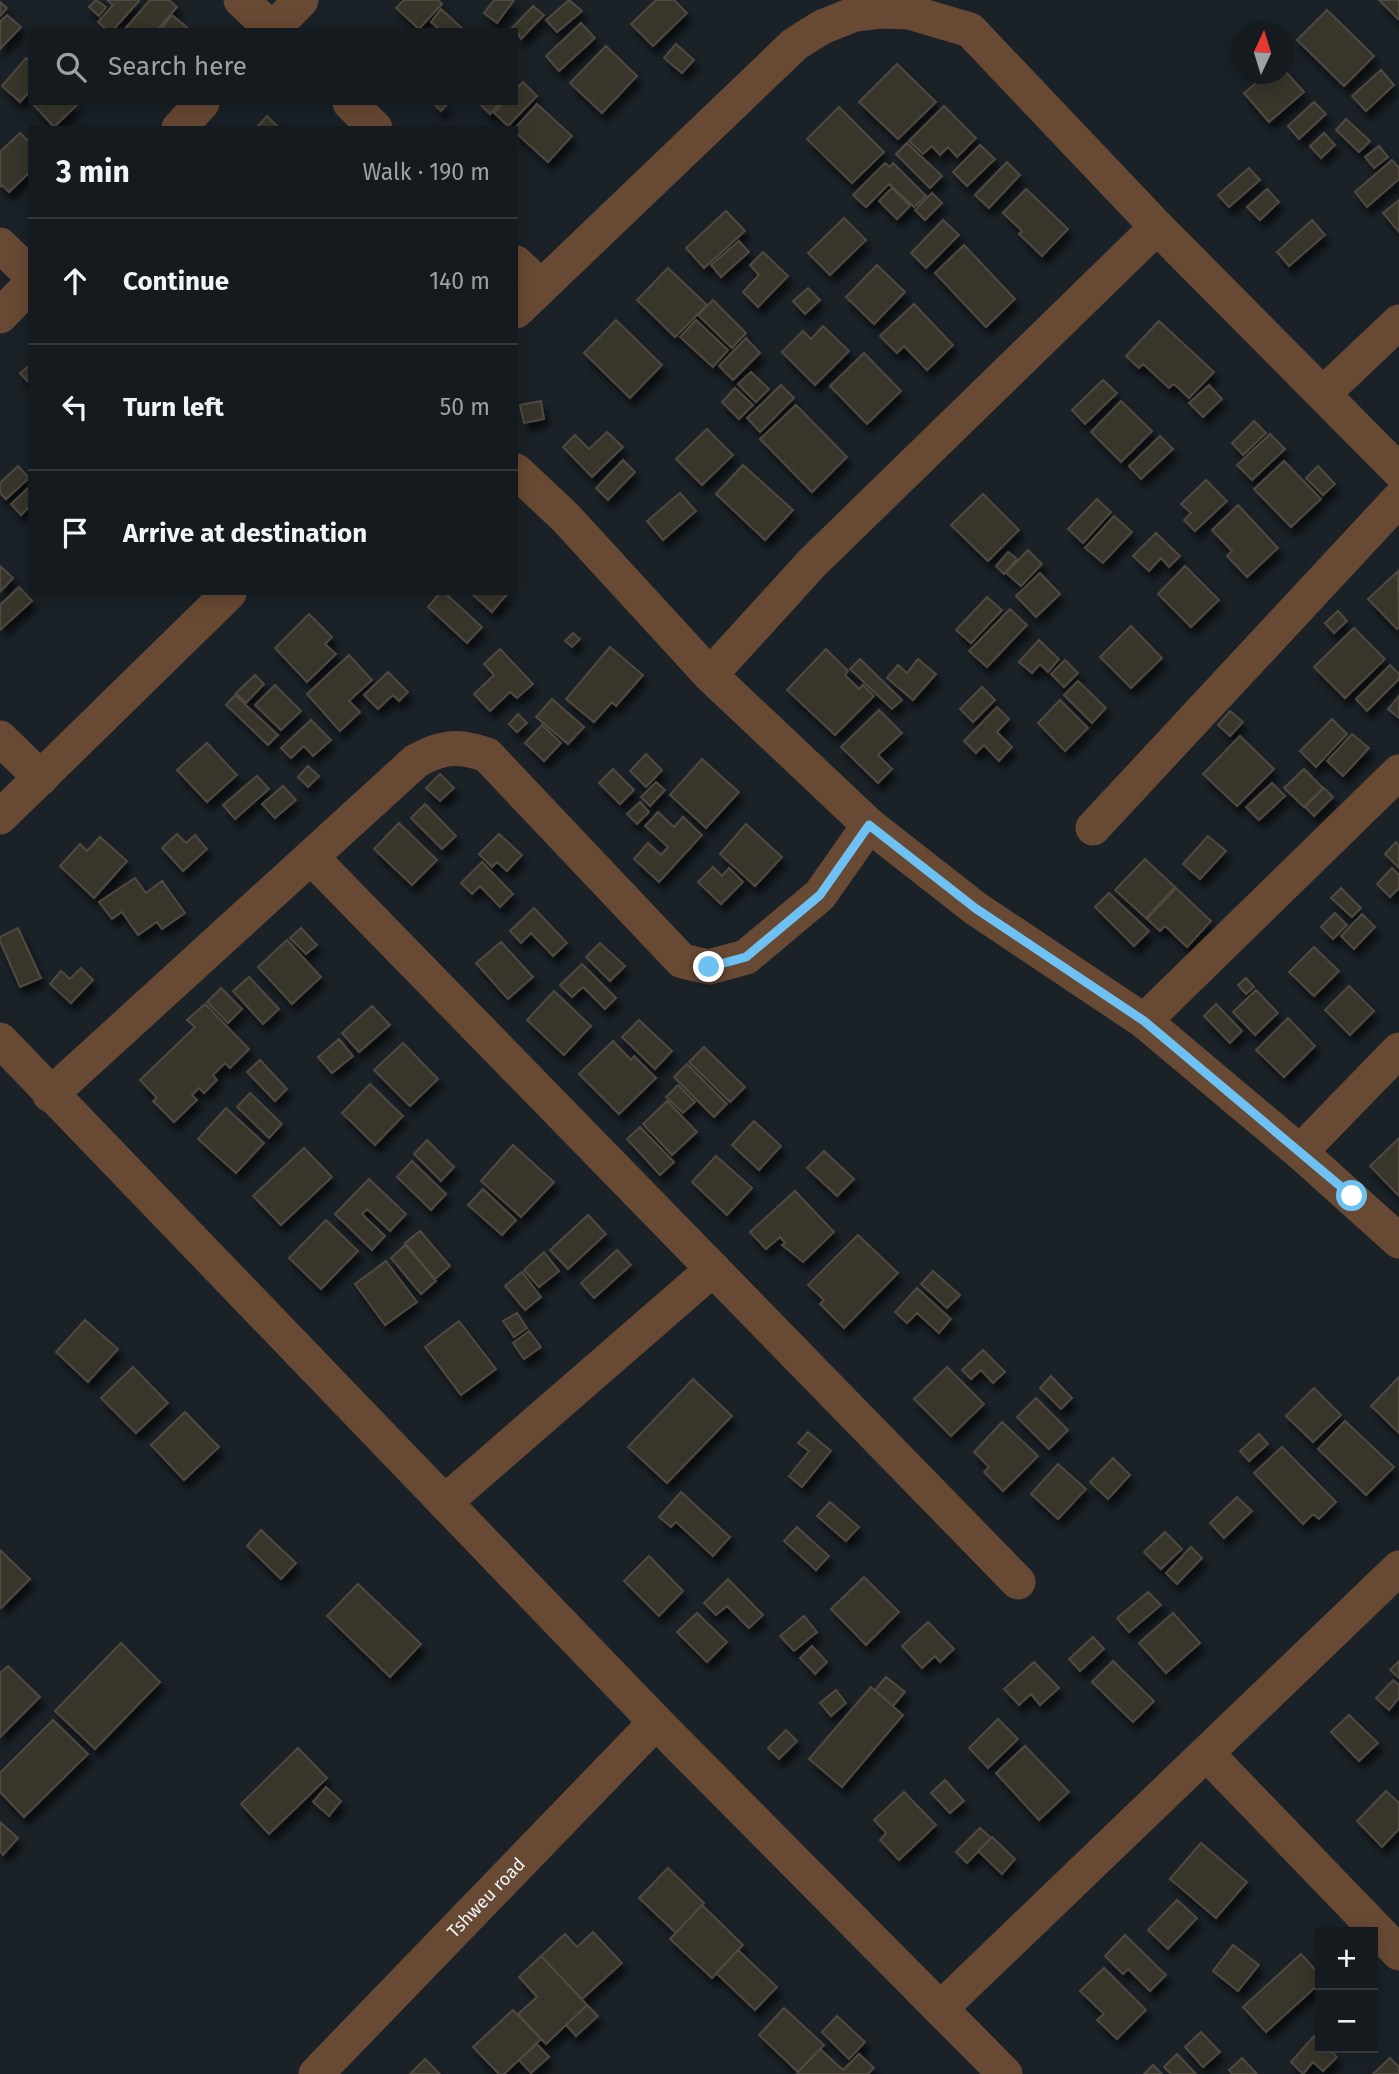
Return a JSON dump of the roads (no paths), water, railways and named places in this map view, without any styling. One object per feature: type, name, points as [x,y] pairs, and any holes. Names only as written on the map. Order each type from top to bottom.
[{"type":"street","points":[[241,0],[271,28]]},
{"type":"street","points":[[275,28],[300,0]]},
{"type":"street","points":[[518,309],[795,44],[822,27],[844,18],[881,11],[909,12],[970,30],[1157,227],[1399,471]]},
{"type":"street","points":[[181,126],[200,105]]},
{"type":"street","points":[[352,105],[373,126]]},
{"type":"street","points":[[710,676],[812,563],[1157,227]]},
{"type":"street","points":[[0,245],[28,272]]},
{"type":"street","points":[[518,265],[541,287]]},
{"type":"street","points":[[0,316],[28,287]]},
{"type":"street","points":[[1323,394],[1399,323]]},
{"type":"street","points":[[518,473],[565,517],[710,676],[869,825],[975,908],[1144,1021],[1300,1152],[1399,1241]]},
{"type":"street","points":[[1093,828],[1399,499]]},
{"type":"street","points":[[0,817],[227,595]]},
{"type":"street","points":[[0,738],[41,778]]},
{"type":"street","points":[[50,1095],[416,761],[435,750],[467,748],[487,755],[682,961],[709,967],[746,957],[820,895],[869,825]]},
{"type":"street","points":[[1144,1021],[1399,772]]},
{"type":"street","points":[[311,857],[1017,1582]]},
{"type":"street","points":[[0,1040],[656,1722],[1004,2074]]},
{"type":"street","points":[[1300,1152],[1399,1050]]},
{"type":"street","points":[[445,1502],[713,1269]]},
{"type":"street","points":[[940,2009],[1399,1568]]},
{"type":"street","name":"Tshweu road","points":[[316,2074],[656,1722]]},
{"type":"street","points":[[1207,1754],[1399,1953]]}]
